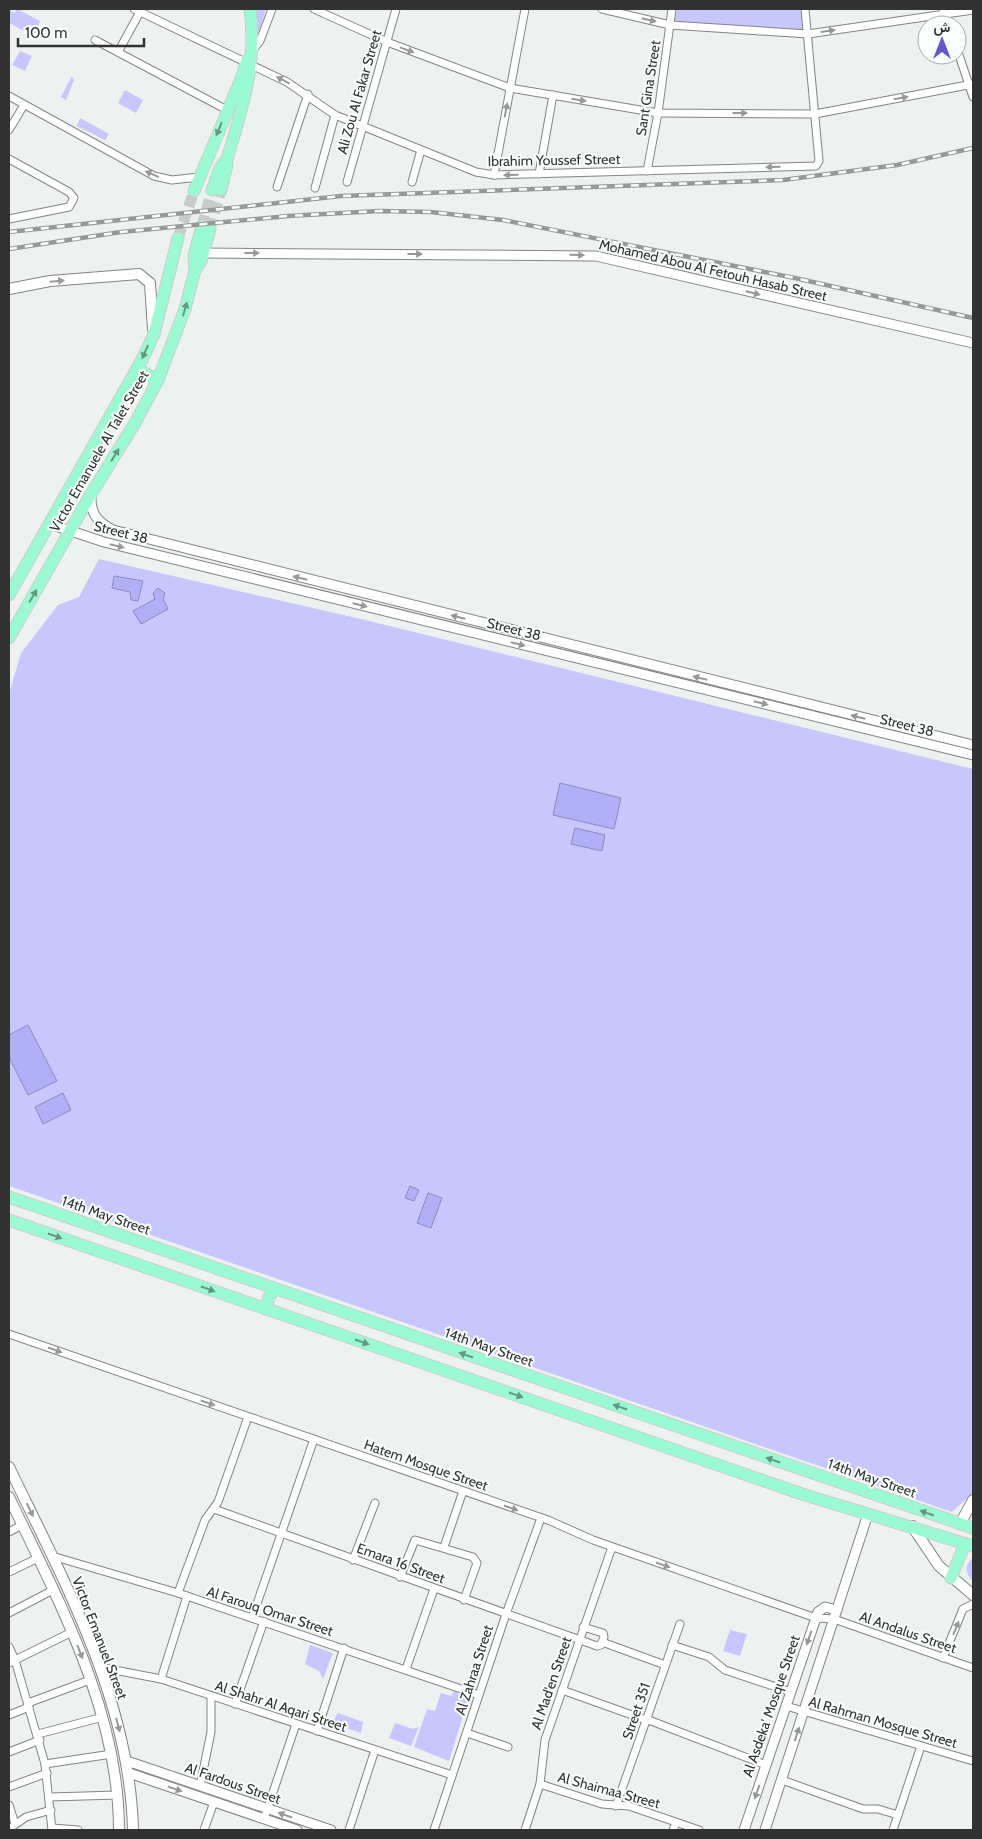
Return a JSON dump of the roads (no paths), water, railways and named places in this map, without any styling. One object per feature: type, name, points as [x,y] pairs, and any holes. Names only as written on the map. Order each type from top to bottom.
[{"type":"main road","points":[[216,190],[227,170],[226,159],[247,91],[252,34],[250,9]]},
{"type":"main road","points":[[194,192],[227,110],[249,64]]},
{"type":"main road","name":"Victor Emanuele Al Talet Street","points":[[9,638],[91,494],[135,423],[158,380],[185,309],[195,270],[204,253],[206,228],[194,256],[195,270]]},
{"type":"main road","name":"Victor Emanuele Al Talet Street","points":[[9,595],[137,369],[154,334],[178,238]]},
{"type":"main road","points":[[9,289],[50,282],[139,274],[150,283],[154,334]]},
{"type":"main road","points":[[137,369],[158,380]]},
{"type":"main road","name":"14th May Street","points":[[9,1197],[973,1528]]},
{"type":"main road","points":[[9,1220],[760,1479],[969,1545],[951,1578]]},
{"type":"main road","points":[[266,1309],[266,1300],[276,1289]]},
{"type":"main road","name":"Victor Emanuel Street","points":[[9,1467],[52,1556],[99,1667],[127,1761],[133,1830]]},
{"type":"main road","name":"Victor Emanuel Street","points":[[9,1497],[72,1632],[103,1717],[112,1754],[118,1793],[119,1830]]},
{"type":"main road","points":[[960,1524],[973,1500]]},
{"type":"main road","points":[[912,1526],[929,1553],[951,1578],[973,1595]]},
{"type":"main road","points":[[118,1793],[131,1790]]},
{"type":"street","points":[[251,51],[260,41],[272,9]]},
{"type":"street","points":[[314,9],[386,42],[510,88],[658,113],[815,114],[971,85]]},
{"type":"street","name":"Ali Zou Al Fakar Street","points":[[346,182],[396,9]]},
{"type":"street","points":[[494,175],[525,9]]},
{"type":"street","points":[[602,9],[670,25],[808,34],[944,12],[973,10]]},
{"type":"street","name":"Sant Gina Street","points":[[647,172],[658,113],[672,9]]},
{"type":"street","points":[[805,9],[815,114]]},
{"type":"street","points":[[118,52],[137,10]]},
{"type":"street","name":"Ibrahim Youssef Street","points":[[137,10],[308,94],[335,115],[481,174],[647,172],[815,166],[819,161],[815,114]]},
{"type":"street","points":[[95,40],[227,110]]},
{"type":"street","points":[[963,65],[971,85],[973,97]]},
{"type":"street","points":[[277,187],[308,94]]},
{"type":"street","points":[[539,174],[553,96]]},
{"type":"street","points":[[10,99],[154,176],[172,180],[199,177]]},
{"type":"street","points":[[9,130],[24,105]]},
{"type":"street","points":[[315,188],[335,115]]},
{"type":"street","points":[[412,182],[422,150]]},
{"type":"street","points":[[9,159],[69,192],[74,201],[69,207],[9,218]]},
{"type":"street","name":"Mohamed Abou Al Fetouh Hasab Street","points":[[204,253],[596,256],[973,343]]},
{"type":"street","name":"Street 38","points":[[91,494],[91,509],[95,518],[113,530],[973,745]]},
{"type":"street","name":"Street 38","points":[[50,524],[104,542],[973,755]]},
{"type":"street","points":[[786,710],[789,700]]},
{"type":"street","name":"Hatem Mosque Street","points":[[9,1334],[541,1518],[612,1547],[816,1618],[834,1620]]},
{"type":"street","points":[[178,1593],[205,1520],[214,1509],[248,1417]]},
{"type":"street","points":[[252,1618],[314,1439]]},
{"type":"street","points":[[444,1547],[463,1491]]},
{"type":"street","points":[[353,1560],[375,1503]]},
{"type":"street","name":"Emara 16 Street","points":[[214,1509],[464,1600],[599,1646],[602,1642]]},
{"type":"street","points":[[764,1830],[868,1514]]},
{"type":"street","name":"Al Zahraa Street","points":[[434,1830],[506,1614],[541,1518]]},
{"type":"street","points":[[9,1532],[22,1525]]},
{"type":"street","points":[[400,1577],[415,1540],[444,1547],[477,1559],[464,1600]]},
{"type":"street","name":"Al Mad'en Street","points":[[525,1830],[540,1784],[545,1740],[612,1547]]},
{"type":"street","name":"Al Farouq Omar Street","points":[[52,1556],[178,1593],[479,1694]]},
{"type":"street","points":[[9,1572],[38,1558]]},
{"type":"street","points":[[406,1669],[434,1589]]},
{"type":"street","points":[[9,1612],[53,1590]]},
{"type":"street","points":[[161,1680],[187,1596]]},
{"type":"street","points":[[943,1658],[963,1609],[973,1604]]},
{"type":"street","points":[[816,1618],[822,1608],[837,1610]]},
{"type":"street","name":"Al Asdeka' Mosque Street","points":[[744,1830],[816,1618]]},
{"type":"street","name":"Al Andalus Street","points":[[834,1620],[973,1668]]},
{"type":"street","points":[[236,1704],[264,1622]]},
{"type":"street","name":"Street 351","points":[[616,1806],[680,1624]]},
{"type":"street","points":[[583,1627],[603,1633],[602,1642],[665,1665]]},
{"type":"street","points":[[12,1661],[72,1632]]},
{"type":"street","points":[[672,1645],[710,1657],[725,1670],[791,1692]]},
{"type":"street","points":[[9,1647],[12,1661],[29,1705],[46,1764],[52,1829],[78,1830]]},
{"type":"street","points":[[318,1731],[344,1648]]},
{"type":"street","name":"Al Shahr Al Aqari Street","points":[[99,1667],[161,1680],[452,1776]]},
{"type":"street","points":[[9,1715],[90,1680]]},
{"type":"street","points":[[562,1690],[766,1764]]},
{"type":"street","points":[[200,1786],[211,1732],[211,1696]]},
{"type":"street","name":"Al Rahman Mosque Street","points":[[786,1706],[973,1761]]},
{"type":"street","points":[[9,1752],[39,1737],[103,1717]]},
{"type":"street","points":[[264,1819],[296,1724]]},
{"type":"street","points":[[466,1732],[508,1747]]},
{"type":"street","points":[[893,1830],[921,1746]]},
{"type":"street","points":[[349,1830],[375,1750]]},
{"type":"street","points":[[46,1764],[112,1754]]},
{"type":"street","name":"Al Fardous Street","points":[[127,1761],[331,1830]]},
{"type":"street","points":[[9,1787],[47,1773]]},
{"type":"street","name":"Al Fardous Street","points":[[128,1773],[297,1830]]},
{"type":"street","points":[[782,1780],[863,1809],[878,1809],[898,1815]]},
{"type":"street","name":"Al Shaimaa Street","points":[[540,1784],[602,1804],[629,1806],[699,1830]]},
{"type":"street","points":[[50,1797],[118,1793]]},
{"type":"street","points":[[204,1830],[214,1802]]},
{"type":"street","points":[[9,1805],[15,1824]]},
{"type":"street","points":[[9,1829],[38,1813],[51,1810]]},
{"type":"street","points":[[673,1830],[676,1822]]},
{"type":"tunnel","points":[[202,226],[212,190]]},
{"type":"tunnel","points":[[210,229],[221,190]]},
{"type":"tunnel","points":[[178,238],[194,191]]},
{"type":"railway","points":[[9,232],[341,196],[783,180],[897,165],[973,148]]},
{"type":"railway","points":[[9,249],[121,232],[288,216],[379,211],[431,212],[503,220],[795,278],[973,318]]}]
